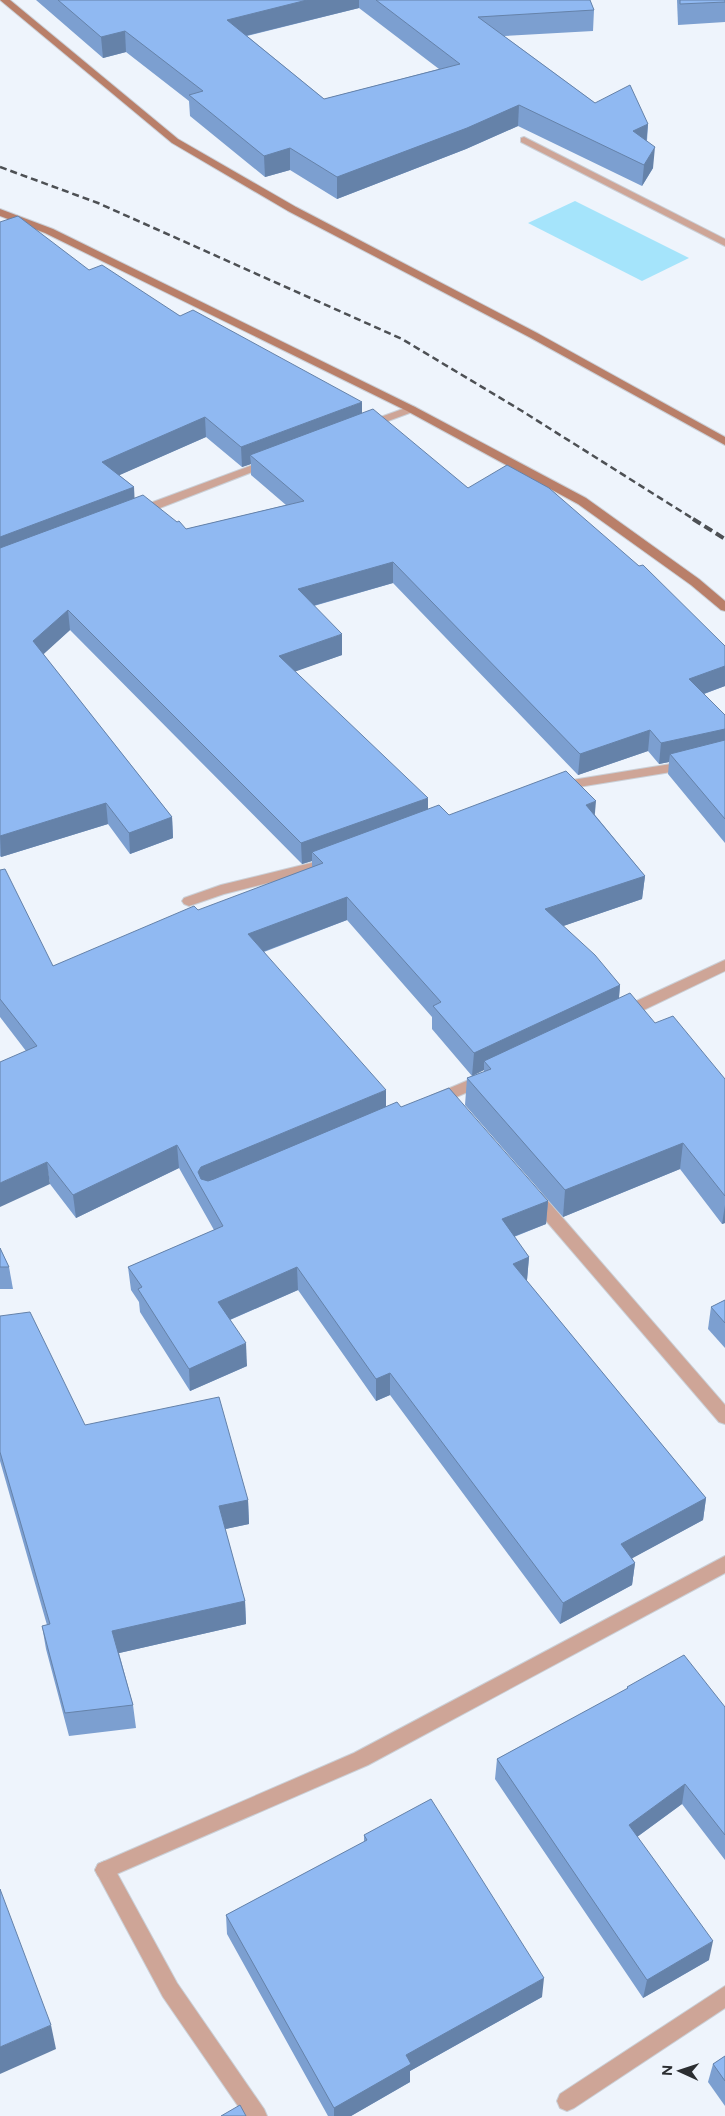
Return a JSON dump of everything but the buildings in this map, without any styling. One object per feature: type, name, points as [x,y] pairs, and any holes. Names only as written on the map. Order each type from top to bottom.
[{"type":"street","points":[[4,0],[175,142],[292,209],[535,336],[725,442]]},
{"type":"street","points":[[524,140],[725,243]]},
{"type":"street","points":[[0,212],[50,231],[411,409],[582,501],[695,582],[725,607]]},
{"type":"street","points":[[355,430],[411,409]]},
{"type":"street","points":[[131,515],[280,458]]},
{"type":"street","points":[[546,789],[671,768],[725,754]]},
{"type":"street","points":[[189,901],[221,890],[324,864]]},
{"type":"street","points":[[608,1021],[725,965]]},
{"type":"street","points":[[419,1107],[500,1071]]},
{"type":"street","points":[[447,1096],[460,1111]]},
{"type":"street","points":[[524,1186],[725,1417]]},
{"type":"street","points":[[257,2116],[170,1990],[105,1870],[361,1758],[725,1564]]},
{"type":"street","points":[[567,2101],[725,1996]]},
{"type":"water","points":[[575,201],[689,258],[642,281],[528,223]]},
{"type":"railway","points":[[0,167],[98,203],[402,339],[522,411],[695,520]]},
{"type":"railway","points":[[693,519],[725,539]]}]
